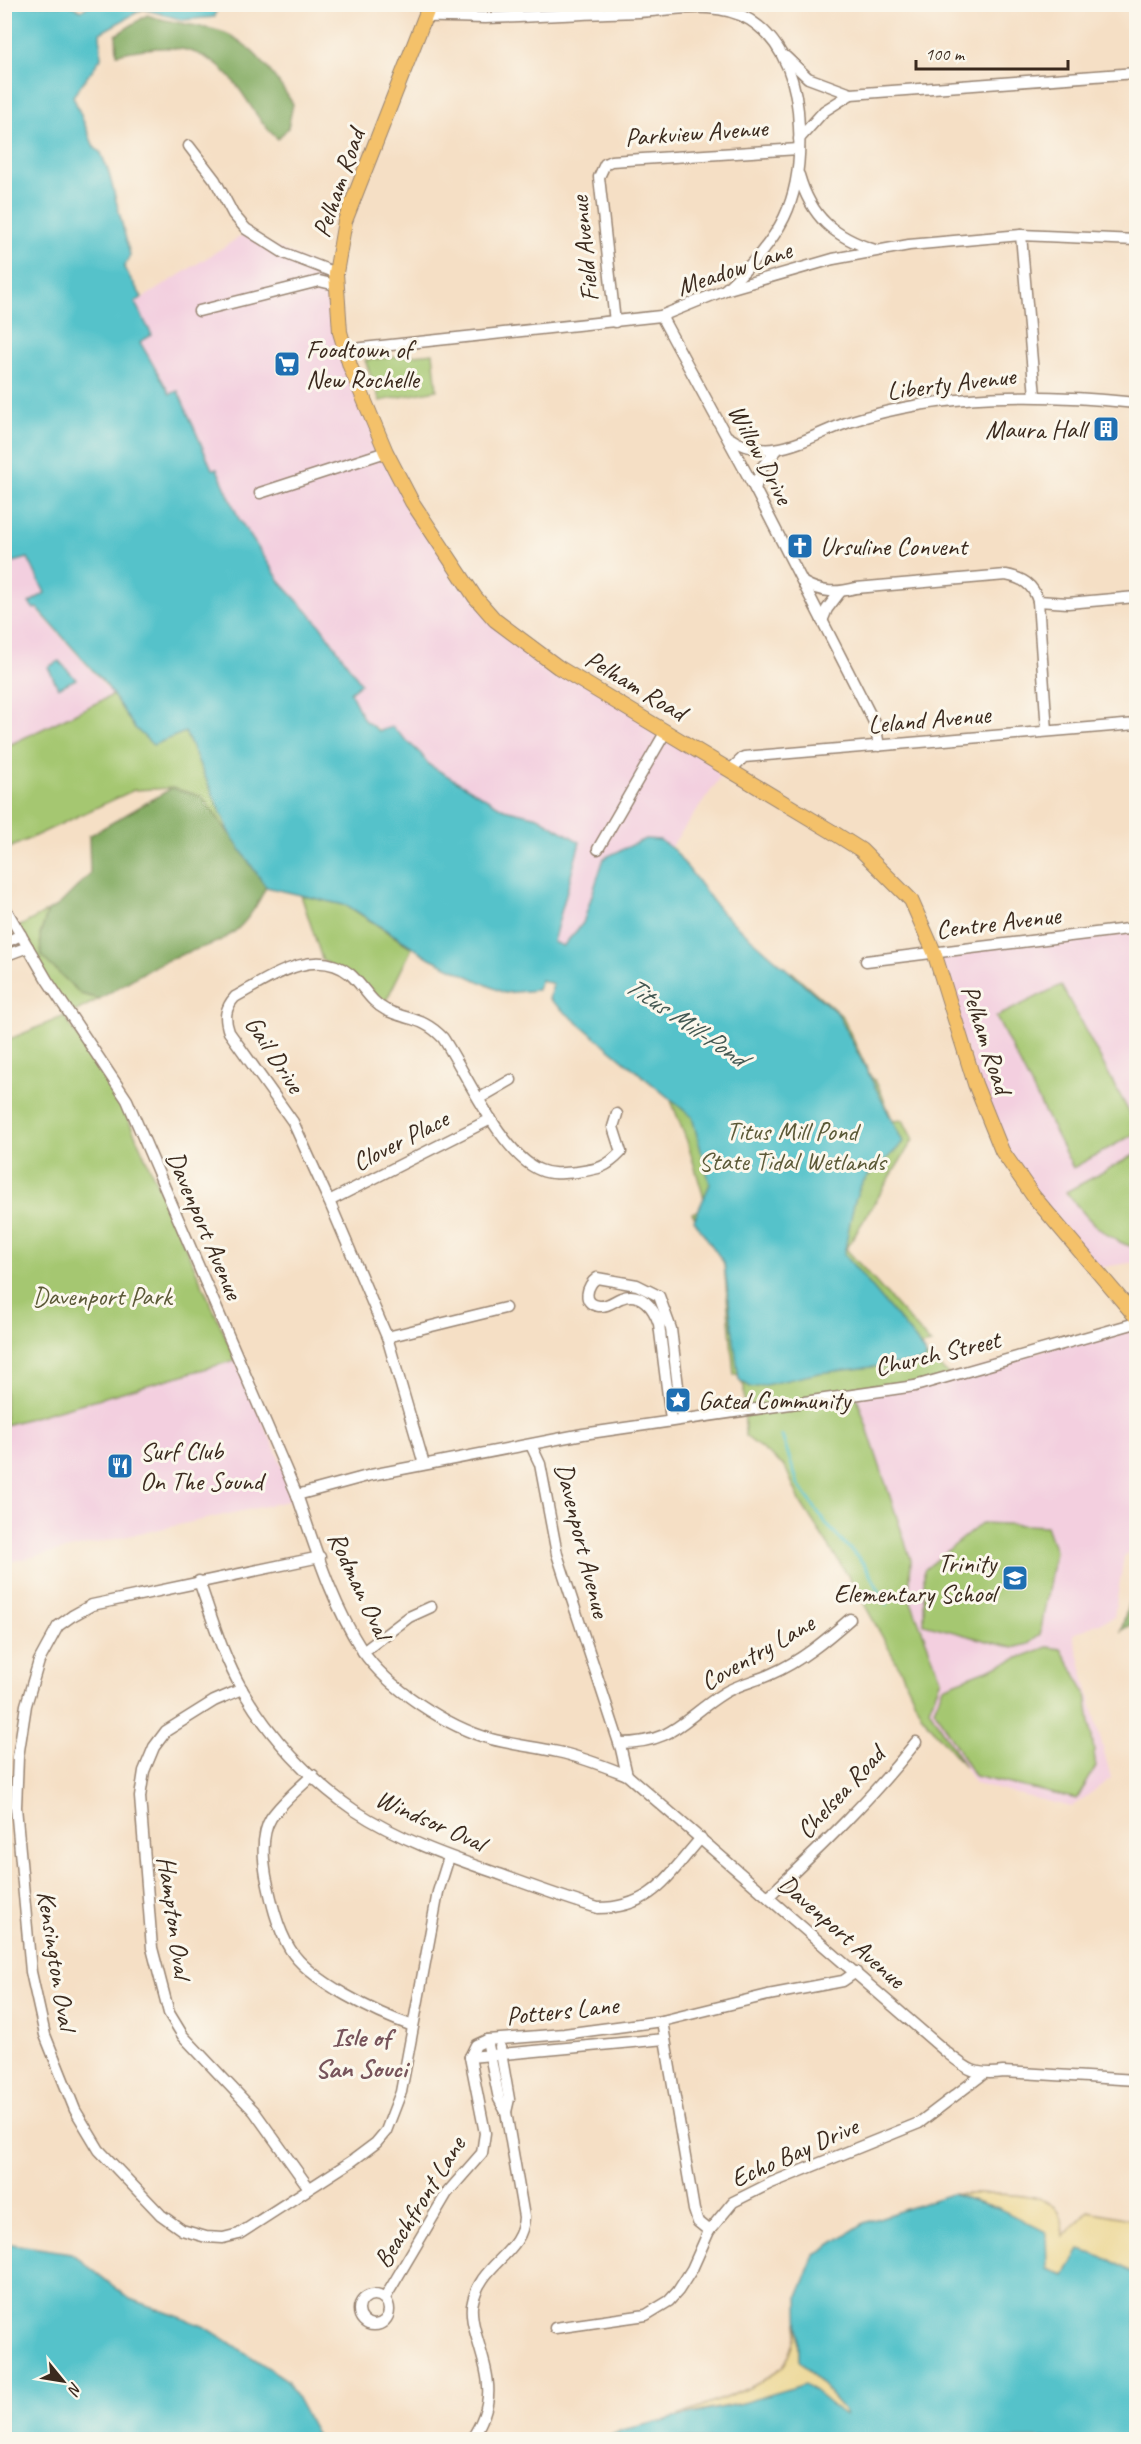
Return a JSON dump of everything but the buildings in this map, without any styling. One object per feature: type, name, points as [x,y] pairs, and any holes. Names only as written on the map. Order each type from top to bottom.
[{"type":"main road","name":"Pelham Road","points":[[428,11],[345,221],[336,279],[338,321],[345,350],[386,452],[412,502],[475,597],[495,620],[558,667],[831,831],[880,867],[911,900],[934,952],[975,1084],[1002,1151],[1034,1197],[1137,1317]]},
{"type":"street","points":[[428,11],[484,18],[691,8],[717,10],[749,20],[768,34],[784,55],[808,78],[851,94],[1137,73]]},
{"type":"street","points":[[725,290],[769,245],[788,209],[799,174],[800,144],[797,105],[784,55]]},
{"type":"street","points":[[800,144],[824,111],[851,94]]},
{"type":"street","name":"Parkview Avenue","points":[[601,171],[605,164],[611,161],[800,144]]},
{"type":"street","points":[[189,146],[216,180],[233,214],[246,229],[284,253],[336,279]]},
{"type":"street","name":"Field Avenue","points":[[601,171],[615,322]]},
{"type":"street","points":[[799,174],[806,196],[824,222],[846,239],[876,250]]},
{"type":"street","points":[[1021,235],[1035,396]]},
{"type":"street","name":"Meadow Lane","points":[[345,350],[615,322],[661,315],[725,290],[833,259],[876,250],[1021,235],[1137,240]]},
{"type":"street","points":[[199,311],[319,281],[336,279]]},
{"type":"street","name":"Willow Drive","points":[[661,315],[875,724],[879,746]]},
{"type":"street","name":"Liberty Avenue","points":[[725,435],[750,449],[777,450],[853,421],[954,400],[1035,396],[1137,402]]},
{"type":"street","points":[[754,489],[762,467],[777,450]]},
{"type":"street","points":[[260,493],[386,452]]},
{"type":"street","points":[[803,583],[815,589],[840,592],[856,588],[1006,575],[1019,577],[1030,585],[1038,601],[1047,732]]},
{"type":"street","points":[[822,621],[826,609],[840,592]]},
{"type":"street","points":[[1038,601],[1068,603],[1137,597]]},
{"type":"street","name":"Leland Avenue","points":[[730,770],[744,757],[1137,724]]},
{"type":"street","points":[[598,849],[666,731]]},
{"type":"street","name":"Davenport Avenue","points":[[4,906],[127,1100],[297,1495],[371,1475],[531,1444],[538,1454],[557,1554],[619,1743],[627,1775],[960,2064],[982,2074]]},
{"type":"street","name":"Centre Avenue","points":[[866,961],[1137,928]]},
{"type":"street","points":[[4,943],[21,935]]},
{"type":"street","points":[[4,956],[28,947]]},
{"type":"street","name":"Gail Drive","points":[[424,1464],[387,1337],[329,1200],[293,1122],[229,1032],[225,1022],[226,1012],[235,997],[298,965],[308,963],[333,965],[348,972],[375,1003],[387,1010],[433,1027],[443,1038],[491,1119],[521,1158],[539,1170],[555,1174],[593,1170],[609,1165],[621,1152],[613,1127],[617,1114]]},
{"type":"street","name":"Clover Place","points":[[480,1098],[511,1080]]},
{"type":"street","name":"Clover Place","points":[[329,1200],[491,1119]]},
{"type":"street","points":[[597,1278],[637,1285],[659,1296],[671,1329],[677,1419],[655,1311],[646,1302],[636,1297],[623,1297],[598,1306],[590,1302],[587,1289],[597,1278]]},
{"type":"street","points":[[387,1337],[505,1308]]},
{"type":"street","name":"Church Street","points":[[531,1444],[677,1419],[915,1386],[1137,1323]]},
{"type":"street","name":"Rodman Oval","points":[[297,1495],[337,1603],[363,1652],[402,1691],[459,1728],[490,1739],[591,1760],[627,1775]]},
{"type":"street","name":"Kensington Oval","points":[[320,1557],[92,1605],[58,1626],[39,1661],[26,1704],[18,1757],[16,1807],[22,1894],[36,2004],[57,2069],[75,2110],[99,2150],[160,2215],[182,2230],[206,2237],[223,2238],[239,2234],[360,2155],[386,2131],[402,2092],[438,1892],[449,1857]]},
{"type":"street","name":"Windsor Oval","points":[[199,1581],[217,1633],[242,1689],[276,1739],[312,1775],[352,1808],[379,1825],[449,1857],[598,1908],[616,1908],[636,1903],[649,1896],[701,1838]]},
{"type":"street","points":[[363,1652],[409,1617],[432,1607]]},
{"type":"street","name":"Coventry Lane","points":[[619,1743],[646,1740],[675,1731],[723,1693],[790,1665],[824,1642],[850,1619]]},
{"type":"street","name":"Hampton Oval","points":[[242,1689],[214,1701],[166,1731],[154,1747],[144,1771],[140,1797],[152,1948],[169,2013],[183,2036],[254,2111],[309,2188]]},
{"type":"street","name":"Chelsea Road","points":[[769,1896],[890,1776],[916,1742]]},
{"type":"street","points":[[312,1775],[271,1818],[265,1832],[266,1871],[271,1903],[281,1929],[290,1950],[309,1970],[380,2015],[413,2026]]},
{"type":"street","name":"Potters Lane","points":[[470,2057],[476,2044],[493,2039],[564,2034],[662,2021],[768,1995],[843,1981],[856,1972]]},
{"type":"street","points":[[662,2021],[694,2210],[698,2222],[709,2231]]},
{"type":"street","points":[[493,2039],[501,2054],[509,2098],[506,2112]]},
{"type":"street","points":[[471,2439],[488,2409],[490,2391],[472,2319],[472,2306],[485,2273],[520,2239],[524,2230],[524,2217],[506,2112],[499,2099],[489,2055],[493,2039]]},
{"type":"street","name":"Potters Lane","points":[[470,2057],[665,2039]]},
{"type":"street","name":"Beachfront Lane","points":[[385,2298],[447,2193],[482,2153],[485,2133],[470,2057]]},
{"type":"street","points":[[982,2074],[1003,2072],[1137,2080]]},
{"type":"street","name":"Echo Bay Drive","points":[[555,2328],[646,2315],[669,2301],[692,2269],[709,2231],[733,2202],[747,2194],[919,2123],[982,2074]]},
{"type":"shaded area","points":[[246,233],[334,274],[336,318],[389,466],[491,620],[725,771],[670,848],[660,840],[645,839],[604,858],[583,923],[563,946],[553,942],[538,817],[504,809],[428,765],[421,754],[364,720],[350,692],[361,684],[320,625],[282,584],[239,519],[217,469],[212,469],[177,391],[170,394],[139,341],[135,303]]},
{"type":"shaded area","points":[[28,558],[45,593],[30,602],[113,695],[5,747],[4,561],[7,564]]},
{"type":"shaded area","points":[[1136,930],[1136,1262],[1096,1268],[1004,1151],[931,954]]},
{"type":"shaded area","name":"Trinity Elementary School","points":[[1136,1324],[1136,1546],[1124,1556],[1114,1617],[1073,1634],[1111,1778],[1072,1807],[975,1784],[929,1709],[941,1679],[909,1597],[911,1560],[856,1394],[915,1386]]},
{"type":"shaded area","points":[[236,1360],[297,1499],[5,1563],[5,1425]]},
{"type":"green space","points":[[147,15],[216,30],[245,45],[272,74],[293,104],[288,128],[278,139],[261,121],[225,72],[212,61],[198,54],[169,48],[152,48],[117,54],[116,35]]},
{"type":"green space","points":[[433,353],[437,390],[380,401],[365,360]]},
{"type":"green space","points":[[113,695],[134,727],[185,732],[232,837],[201,796],[172,788],[134,790],[5,850],[5,747]]},
{"type":"green space","points":[[172,788],[201,796],[266,887],[255,908],[243,923],[232,934],[220,941],[155,966],[99,999],[81,994],[41,956],[40,935],[48,911],[59,905],[90,874],[89,836]]},
{"type":"green space","points":[[301,895],[348,906],[412,948],[384,1005],[322,959]]},
{"type":"green space","name":"Davenport Park","points":[[48,911],[40,935],[81,994],[99,999],[65,1017],[120,1101],[236,1360],[5,1425],[5,1041],[65,1016],[13,930]]},
{"type":"green space","name":"Titus Mill Pond State Tidal Wetlands","points":[[792,972],[842,1016],[871,1077],[880,1090],[893,1121],[903,1120],[913,1140],[846,1249],[931,1344],[920,1346],[926,1356],[952,1377],[856,1394],[911,1560],[909,1597],[941,1679],[929,1709],[965,1767],[922,1716],[899,1667],[852,1582],[801,1503],[785,1467],[745,1436],[744,1386],[738,1374],[734,1375],[724,1263],[692,1213],[699,1210],[704,1198],[687,1141],[670,1098],[641,1075]]},
{"type":"green space","points":[[1061,985],[1136,1125],[1136,1133],[1073,1168],[996,1017]]},
{"type":"green space","points":[[1136,1154],[1136,1248],[1105,1233],[1089,1219],[1066,1192]]},
{"type":"green space","points":[[982,1523],[1046,1526],[1055,1551],[1040,1635],[1028,1644],[1013,1648],[924,1624],[924,1570]]},
{"type":"green space","points":[[1136,1577],[1136,1622],[1121,1631]]},
{"type":"green space","points":[[1047,1647],[1061,1649],[1086,1693],[1096,1767],[1077,1799],[974,1776],[934,1709],[943,1687]]},
{"type":"sand","points":[[951,2194],[1019,2195],[1045,2201],[1059,2212],[1063,2237],[1088,2211],[1136,2220],[1136,2275],[1110,2260],[1065,2275],[1047,2269],[998,2208]]},
{"type":"sand","points":[[798,2323],[799,2359],[843,2409],[845,2416],[839,2413],[742,2403],[678,2416],[752,2387],[777,2371],[790,2354]]},
{"type":"water","name":"Titus Mill-Pond","points":[[4,5],[71,5],[81,11],[89,5],[217,5],[215,17],[183,20],[143,9],[100,33],[101,58],[73,96],[94,147],[101,153],[109,173],[130,255],[124,268],[142,297],[135,303],[152,335],[140,342],[170,394],[178,391],[212,469],[217,469],[239,519],[282,584],[320,625],[361,683],[350,692],[364,720],[379,731],[392,727],[421,754],[429,765],[504,809],[538,817],[580,842],[553,942],[563,946],[583,923],[604,858],[645,839],[660,840],[675,851],[721,912],[838,1014],[903,1142],[859,1188],[844,1254],[916,1340],[926,1356],[925,1361],[819,1373],[752,1388],[739,1380],[724,1263],[694,1220],[710,1184],[692,1117],[549,999],[553,984],[541,980],[537,990],[504,993],[430,958],[348,906],[266,887],[232,837],[185,732],[153,745],[134,727],[107,686],[37,608],[34,609],[29,603],[45,593],[28,558],[7,564],[4,560]]},
{"type":"water","points":[[59,661],[76,679],[58,688],[48,667]]},
{"type":"water","points":[[951,2194],[998,2208],[1046,2232],[1047,2269],[1065,2275],[1080,2250],[1110,2260],[1136,2275],[1136,2439],[604,2439],[622,2430],[742,2403],[806,2384],[845,2416],[843,2409],[799,2359],[798,2297],[815,2255],[864,2223]]},
{"type":"water","points":[[5,2243],[71,2253],[130,2299],[204,2326],[287,2380],[319,2439],[5,2439]]},
{"type":"waterway","points":[[782,1436],[798,1484],[828,1526],[864,1564],[887,1604]]},
{"type":"place","name":"Foodtown of New Rochelle","points":[[287,364]]},
{"type":"place","name":"Maura Hall","points":[[1106,429]]},
{"type":"place","name":"Ursuline Convent","points":[[800,546]]},
{"type":"place","name":"Gated Community","points":[[678,1400]]},
{"type":"place","name":"Surf Club On The Sound","points":[[120,1466]]},
{"type":"place","name":"Trinity Elementary School","points":[[1015,1578]]},
{"type":"district","name":"Isle of San Souci","points":[[361,2052]]}]
